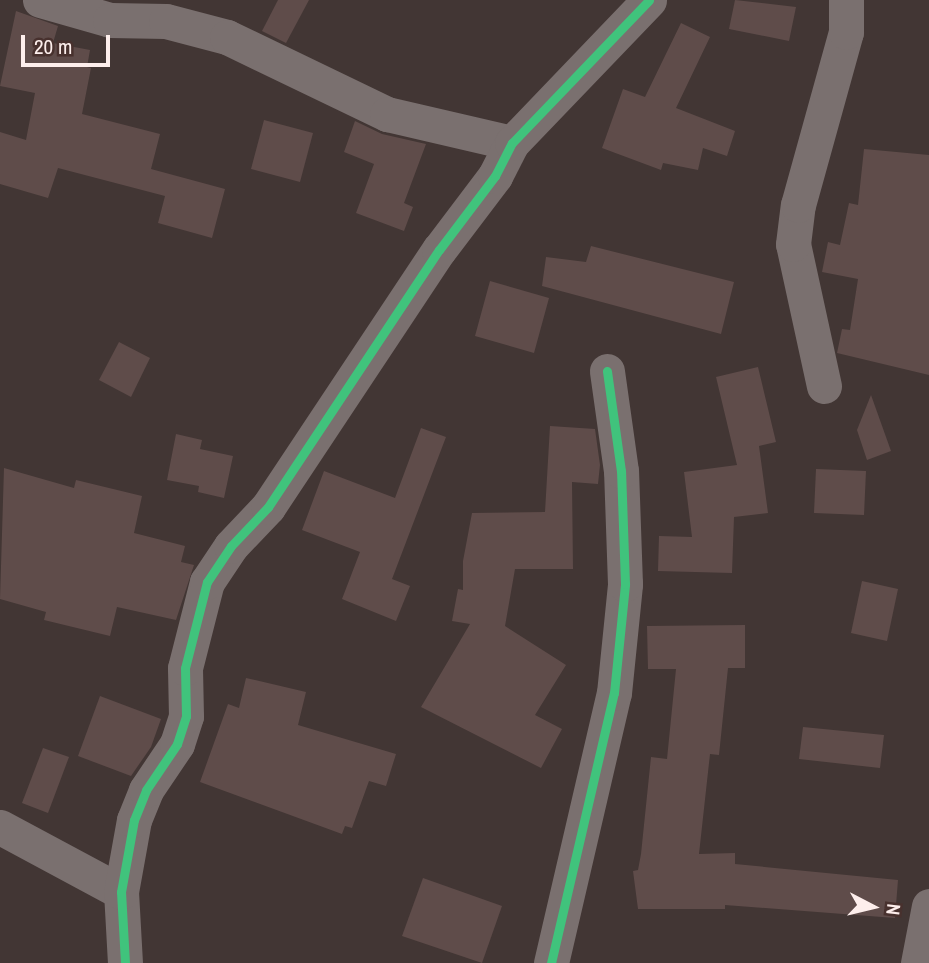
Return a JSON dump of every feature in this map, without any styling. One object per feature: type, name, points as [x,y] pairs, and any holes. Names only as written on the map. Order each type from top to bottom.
[{"type":"street","points":[[40,0],[110,20],[166,21],[227,37],[387,114],[512,143]]},
{"type":"street","points":[[125,963],[121,892],[134,820],[146,790],[177,744],[186,716],[186,668],[208,582],[231,546],[268,507],[439,250],[495,176],[512,143],[649,0]]},
{"type":"street","points":[[824,386],[793,243],[799,205],[846,32],[846,0]]},
{"type":"street","points":[[551,963],[611,706],[624,598],[621,471],[607,370]]},
{"type":"street","points":[[0,827],[121,892]]},
{"type":"street","points":[[918,963],[929,906]]},
{"type":"building","points":[[278,0],[309,0],[286,43],[262,31]]},
{"type":"building","points":[[735,0],[796,7],[789,41],[729,29]]},
{"type":"building","points":[[16,11],[58,26],[53,43],[90,50],[87,67],[91,68],[82,114],[160,134],[151,169],[225,189],[212,238],[158,223],[165,196],[58,168],[48,198],[0,184],[0,132],[26,140],[35,93],[0,86]]},
{"type":"building","points":[[681,23],[710,37],[676,108],[735,131],[727,156],[703,148],[698,170],[663,163],[661,170],[602,148],[623,89],[645,97]]},
{"type":"building","points":[[264,120],[313,133],[300,182],[251,169]]},
{"type":"building","points":[[355,121],[382,134],[426,144],[404,203],[413,207],[404,231],[356,213],[374,164],[344,152]]},
{"type":"building","points":[[864,149],[929,155],[929,375],[837,353],[842,329],[850,330],[858,279],[822,272],[828,242],[840,245],[849,203],[858,205]]},
{"type":"building","points":[[591,246],[734,282],[721,334],[542,286],[546,257],[586,262]]},
{"type":"building","points":[[490,281],[549,298],[534,353],[475,336]]},
{"type":"building","points":[[119,342],[150,358],[131,397],[99,380]]},
{"type":"building","points":[[758,367],[776,442],[759,446],[768,513],[734,517],[732,573],[658,571],[659,536],[692,537],[684,472],[737,465],[716,377]]},
{"type":"building","points":[[871,395],[891,451],[867,460],[857,430]]},
{"type":"building","points":[[550,426],[595,429],[600,465],[598,484],[572,482],[573,569],[515,569],[505,626],[566,665],[535,715],[562,729],[541,768],[421,707],[470,624],[452,621],[458,589],[463,590],[463,561],[472,513],[545,512]]},
{"type":"building","points":[[421,428],[446,437],[392,579],[410,586],[396,621],[342,599],[360,552],[302,530],[324,471],[395,498]]},
{"type":"building","points":[[176,434],[202,440],[200,449],[233,456],[224,498],[198,492],[199,486],[167,480]]},
{"type":"building","points":[[4,468],[74,488],[76,480],[142,496],[134,533],[185,546],[181,562],[194,565],[176,620],[117,607],[110,636],[44,620],[46,612],[0,599]]},
{"type":"building","points":[[816,469],[866,471],[864,515],[814,513]]},
{"type":"building","points":[[862,581],[898,589],[887,641],[851,633]]},
{"type":"building","points":[[745,625],[745,668],[728,668],[719,755],[710,754],[699,854],[735,853],[735,864],[898,880],[895,918],[725,905],[725,909],[638,909],[633,871],[638,870],[641,854],[651,757],[667,759],[676,669],[648,669],[647,626]]},
{"type":"building","points":[[246,678],[306,692],[298,725],[396,754],[386,786],[369,781],[352,828],[345,826],[342,834],[200,782],[228,704],[239,708]]},
{"type":"building","points":[[100,696],[161,719],[151,747],[131,776],[78,756]]},
{"type":"building","points":[[803,727],[884,735],[880,768],[799,759]]},
{"type":"building","points":[[43,748],[69,757],[48,813],[22,803]]},
{"type":"building","points":[[423,878],[502,906],[482,963],[402,936]]},
{"type":"cycle path","points":[[125,963],[121,892],[134,820],[146,790],[177,744],[186,716],[185,668],[207,582],[231,546],[268,507],[439,250],[495,176],[512,143],[649,0]]},
{"type":"cycle path","points":[[551,963],[614,693],[625,584],[621,471],[607,371]]}]
